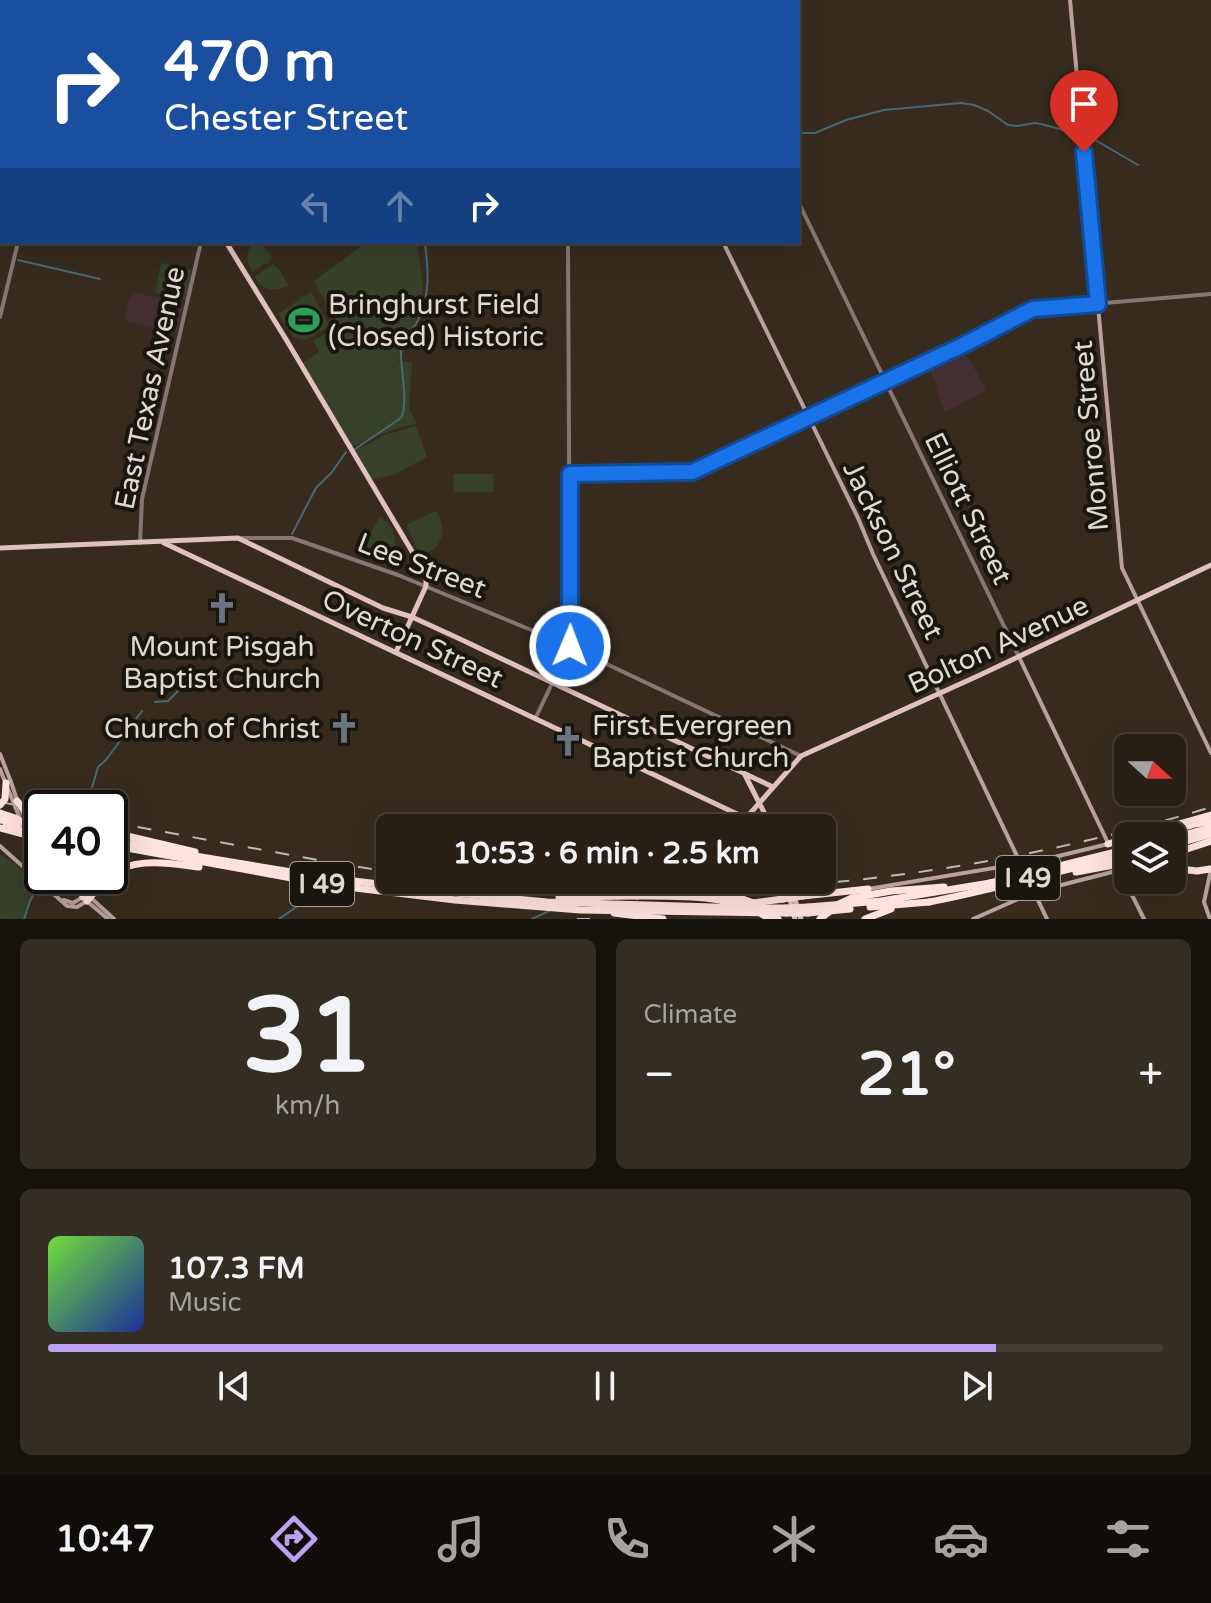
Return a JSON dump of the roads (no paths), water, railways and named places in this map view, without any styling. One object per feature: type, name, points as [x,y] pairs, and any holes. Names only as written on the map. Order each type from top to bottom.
[{"type":"highway","points":[[0,805],[5,799],[8,783]]},
{"type":"highway","points":[[17,801],[24,810]]},
{"type":"highway","points":[[0,813],[24,824]]},
{"type":"highway","points":[[0,824],[24,827]]},
{"type":"highway","points":[[0,824],[24,833]]},
{"type":"highway","points":[[1186,831],[1210,827]]},
{"type":"highway","points":[[1186,830],[1210,827]]},
{"type":"highway","points":[[1186,849],[1201,844],[1210,827]]},
{"type":"highway","points":[[1186,838],[1210,827]]},
{"type":"highway","points":[[128,836],[224,860]]},
{"type":"highway","points":[[1108,844],[1114,844]]},
{"type":"highway","name":"I 49","points":[[128,846],[328,878],[579,907]]},
{"type":"highway","name":"I 49","points":[[128,846],[307,881],[394,894],[536,907],[614,909],[785,907],[808,910],[929,902],[1114,858]]},
{"type":"highway","name":"I 49","points":[[861,906],[990,883],[1114,848]]},
{"type":"highway","points":[[86,897],[123,868],[151,863],[307,881]]},
{"type":"highway","points":[[1031,878],[1114,866]]},
{"type":"highway","points":[[1186,870],[1211,868]]},
{"type":"highway","points":[[820,919],[839,904],[859,896],[990,883]]},
{"type":"highway","points":[[714,910],[785,907],[803,896],[868,889]]},
{"type":"highway","points":[[508,898],[731,895],[756,903],[778,919]]},
{"type":"highway","points":[[656,896],[733,902],[769,919]]},
{"type":"highway","points":[[865,919],[898,907],[929,902]]},
{"type":"highway","points":[[579,907],[663,919]]},
{"type":"highway","points":[[714,910],[730,916],[760,919]]},
{"type":"main road","name":"Monroe Street","points":[[1070,0],[1121,562],[1124,574],[1211,753]]},
{"type":"main road","points":[[227,244],[426,575],[426,586],[396,652]]},
{"type":"main road","name":"Jackson Street","points":[[724,244],[858,518],[1047,919]]},
{"type":"main road","name":"Lee Street","points":[[0,548],[238,538]]},
{"type":"main road","points":[[238,538],[773,787]]},
{"type":"main road","name":"Overton Street","points":[[143,542],[165,543],[735,814]]},
{"type":"main road","name":"Bolton Avenue","points":[[801,756],[940,694],[1211,565]]},
{"type":"main road","name":"Elliott Street","points":[[1019,657],[1114,852]]},
{"type":"main road","points":[[0,754],[24,822]]},
{"type":"main road","points":[[750,814],[801,756]]},
{"type":"main road","points":[[0,769],[24,821]]},
{"type":"main road","points":[[744,774],[765,814]]},
{"type":"main road","points":[[868,889],[1021,864],[1108,844]]},
{"type":"main road","points":[[0,846],[67,906],[77,907],[86,897]]},
{"type":"main road","points":[[1210,919],[1204,906],[1211,868]]},
{"type":"main road","points":[[973,919],[1034,892],[1114,870]]},
{"type":"main road","points":[[82,894],[86,897]]},
{"type":"main road","points":[[83,894],[106,916],[114,919]]},
{"type":"main road","points":[[791,894],[798,919]]},
{"type":"main road","name":"Elliott Street","points":[[1135,894],[1144,919]]},
{"type":"street","name":"Elliott Street","points":[[800,205],[1019,657]]},
{"type":"street","points":[[0,317],[18,244]]},
{"type":"street","name":"East Texas Avenue","points":[[143,542],[142,499],[201,244]]},
{"type":"street","points":[[535,719],[570,646],[568,244]]},
{"type":"street","points":[[570,474],[692,472],[1033,309],[1211,294]]},
{"type":"street","name":"Lee Street","points":[[238,538],[292,538],[426,586],[570,646],[801,756]]},
{"type":"waterway","points":[[800,133],[815,133],[846,120],[884,110],[961,103],[988,111],[1008,125],[1035,123],[1090,137],[1138,165]]},
{"type":"waterway","points":[[355,449],[401,418],[404,394],[401,349],[425,303],[425,244]]},
{"type":"waterway","points":[[18,260],[100,279]]},
{"type":"waterway","points":[[292,534],[316,488],[346,452]]},
{"type":"waterway","points":[[155,702],[168,701],[181,688]]},
{"type":"waterway","points":[[129,728],[142,711]]},
{"type":"waterway","points":[[91,790],[98,767],[125,734]]},
{"type":"waterway","points":[[24,919],[34,894]]},
{"type":"waterway","points":[[279,919],[309,898]]},
{"type":"waterway","points":[[532,919],[551,910]]},
{"type":"railway","points":[[0,802],[24,807]]},
{"type":"railway","points":[[836,881],[927,871],[1023,854],[1117,833],[1211,807]]},
{"type":"railway","points":[[128,825],[376,870]]},
{"type":"railway","points":[[577,919],[590,919]]},
{"type":"place","name":"Bringhurst Field (Closed) Historic","points":[[304,320]]},
{"type":"place","name":"Mount Pisgah Baptist Church","points":[[222,608]]},
{"type":"place","name":"Church of Christ","points":[[344,728]]},
{"type":"place","name":"First Evergreen Baptist Church","points":[[568,741]]}]
